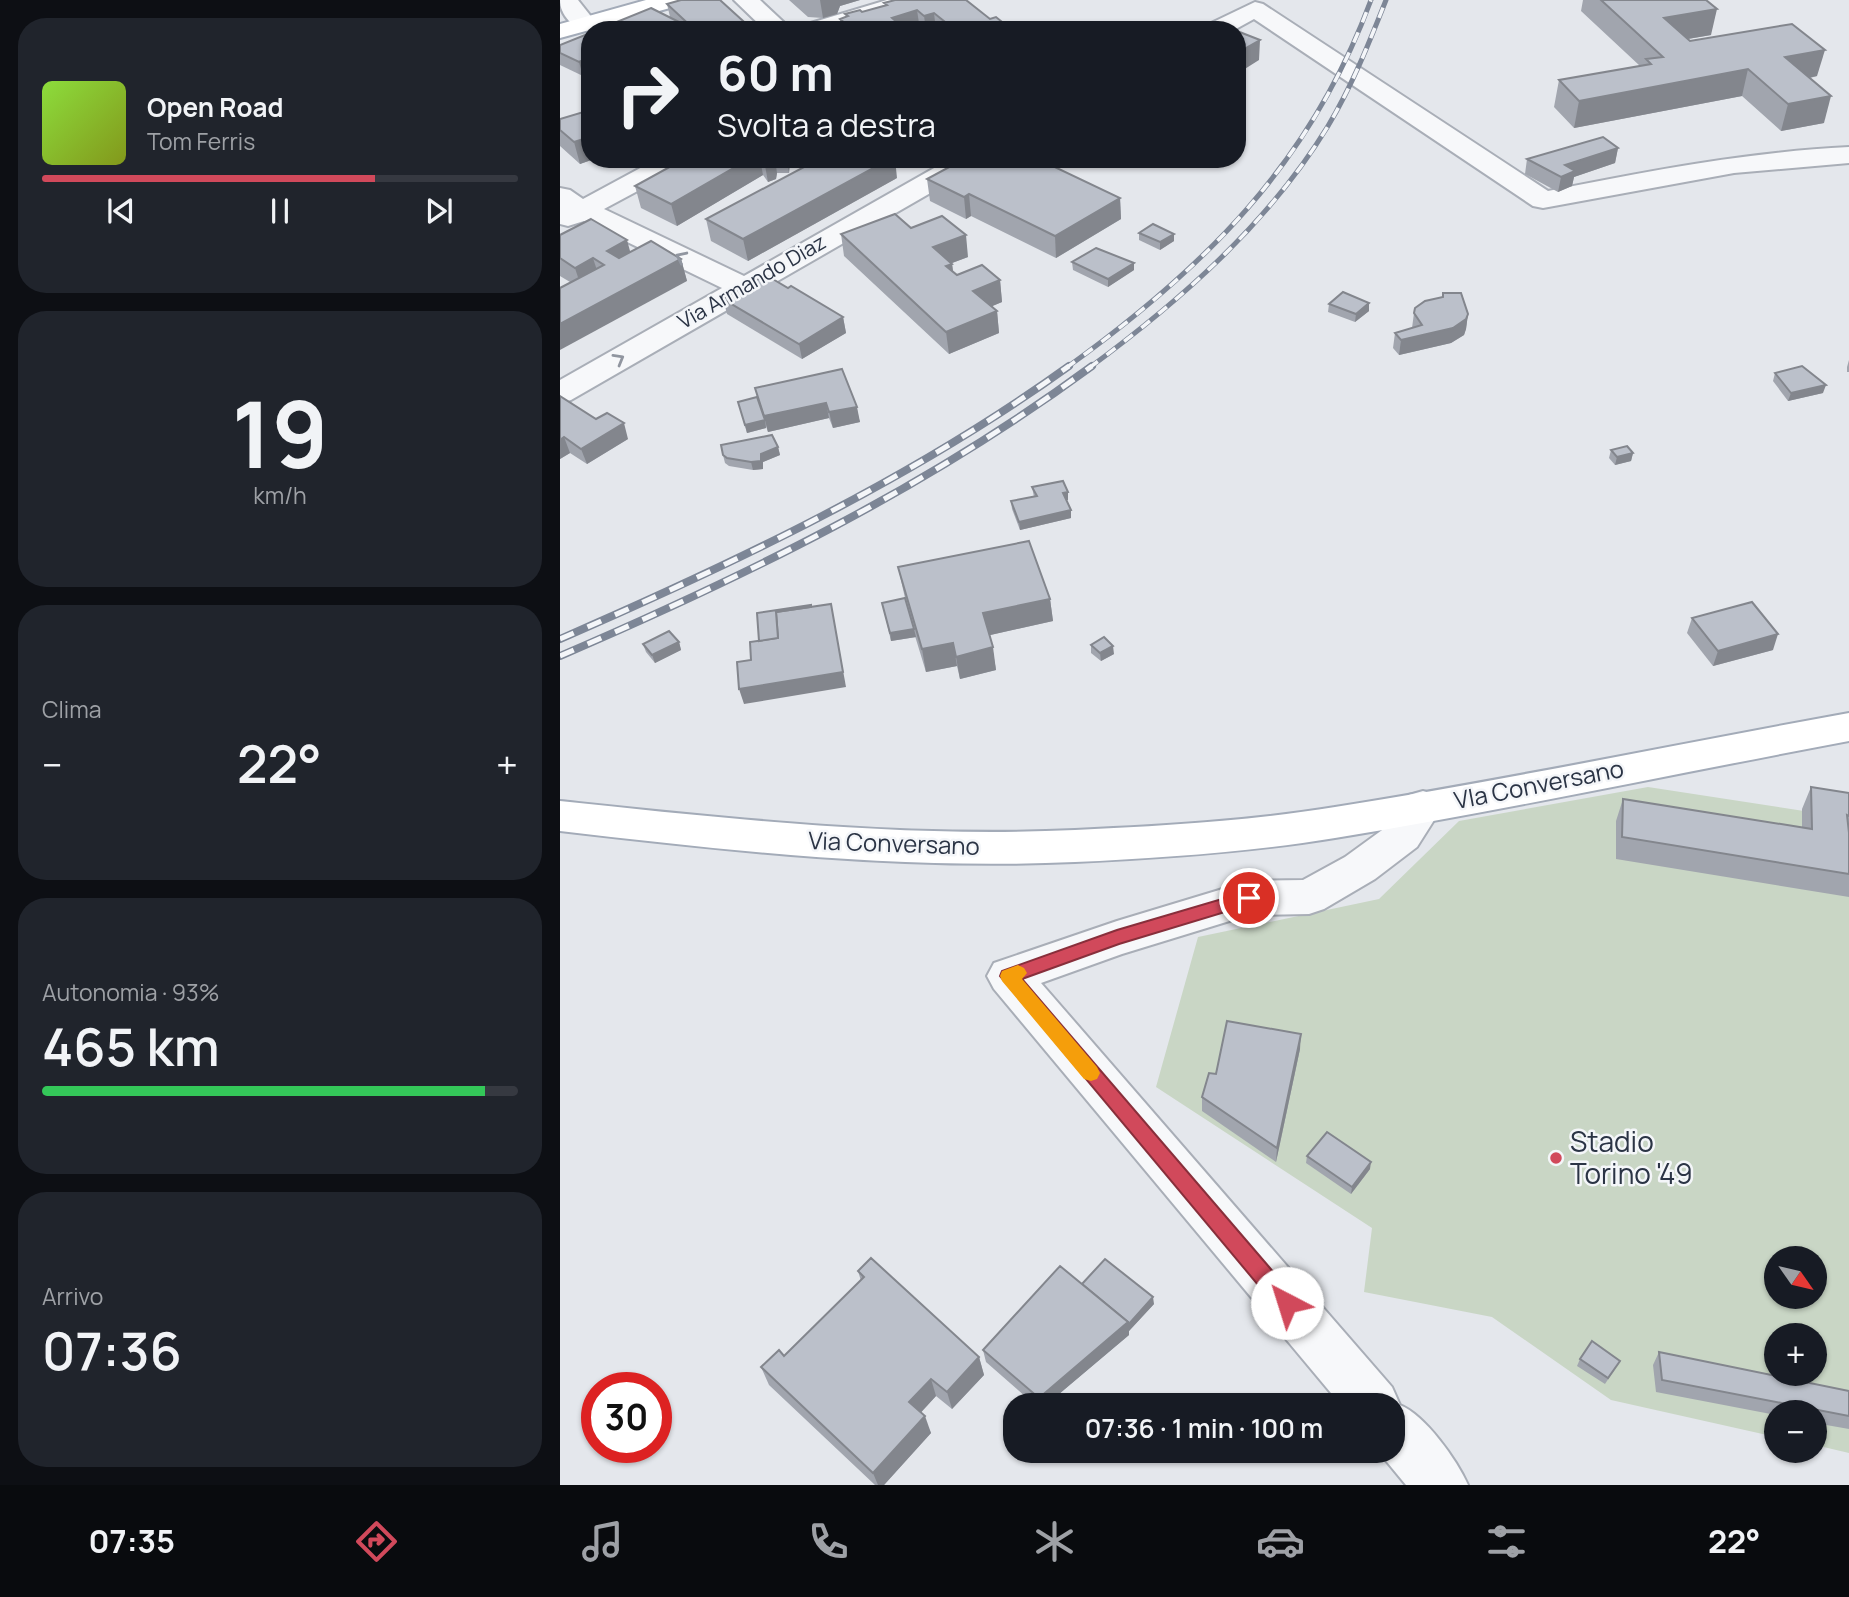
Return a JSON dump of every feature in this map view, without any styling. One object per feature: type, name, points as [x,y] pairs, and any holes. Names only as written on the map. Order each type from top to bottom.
[{"type":"main road","points":[[596,21],[673,0]]},
{"type":"main road","points":[[560,31],[581,25]]},
{"type":"main road","name":"VIa Conversano","points":[[1229,835],[1333,823],[1849,727]]},
{"type":"main road","name":"Via Conversano","points":[[560,816],[779,840],[937,848],[1074,846],[1229,835]]},
{"type":"street","points":[[566,0],[583,21]]},
{"type":"street","points":[[746,0],[770,21]]},
{"type":"street","points":[[843,21],[912,0]]},
{"type":"street","points":[[1233,21],[1255,9],[1543,200],[1678,175],[1807,156],[1849,155]]},
{"type":"street","points":[[568,210],[658,168]]},
{"type":"street","name":"Via Armando Diaz","points":[[560,393],[743,287],[934,168]]},
{"type":"street","points":[[568,210],[743,287]]},
{"type":"street","points":[[1364,1393],[1009,976],[1117,938],[1249,898],[1309,897],[1360,868],[1404,836],[1423,806]]},
{"type":"street","points":[[1405,1442],[1441,1485]]},
{"type":"green space","name":"Stadio Torino '49","points":[[1648,787],[1849,818],[1849,1453],[1827,1448],[1827,1400],[1764,1400],[1764,1434],[1611,1400],[1492,1317],[1364,1292],[1372,1228],[1156,1087],[1198,937],[1379,899],[1459,821]]},
{"type":"building","points":[[681,0],[720,0],[743,21],[685,21],[667,4]]},
{"type":"building","points":[[895,0],[966,0],[990,19],[996,17],[1001,21],[944,21],[934,13],[924,16],[917,10],[892,18],[896,21],[840,19],[848,16],[845,14],[887,5],[884,3]]},
{"type":"building","points":[[1601,0],[1706,0],[1717,9],[1664,18],[1690,41],[1792,24],[1825,50],[1785,57],[1831,96],[1788,104],[1748,69],[1579,101],[1559,80],[1651,64],[1646,59],[1663,57]]},
{"type":"building","points":[[651,8],[677,21],[619,21]]},
{"type":"building","points":[[1246,35],[1260,40],[1246,48]]},
{"type":"building","points":[[581,37],[581,61],[560,53],[560,45]]},
{"type":"building","points":[[581,113],[581,140],[574,142],[560,130],[560,119]]},
{"type":"building","points":[[1603,137],[1618,148],[1565,165],[1575,171],[1561,177],[1527,159]]},
{"type":"building","points":[[668,168],[733,168],[671,204],[635,186]]},
{"type":"building","points":[[802,168],[873,168],[743,239],[706,219]]},
{"type":"building","points":[[947,168],[1057,168],[1120,198],[1055,236],[969,194],[964,197],[927,179]]},
{"type":"building","points":[[895,214],[911,228],[942,216],[966,235],[933,247],[952,264],[946,266],[957,275],[982,265],[1000,280],[973,291],[997,311],[946,332],[841,234]]},
{"type":"building","points":[[591,219],[627,240],[607,251],[619,258],[651,241],[681,259],[560,324],[560,288],[604,265],[593,258],[575,268],[560,258],[560,235]]},
{"type":"building","points":[[1153,224],[1174,234],[1160,242],[1139,233]]},
{"type":"building","points":[[1096,248],[1134,263],[1108,279],[1072,262]]},
{"type":"building","points":[[766,275],[788,288],[791,286],[843,317],[799,344],[723,299]]},
{"type":"building","points":[[1343,292],[1369,303],[1356,314],[1329,304]]},
{"type":"building","points":[[1443,293],[1461,293],[1468,314],[1466,319],[1453,328],[1401,340],[1395,333],[1422,325],[1414,313],[1415,308],[1425,301],[1443,297]]},
{"type":"building","points":[[1802,366],[1826,385],[1791,393],[1775,373]]},
{"type":"building","points":[[842,369],[857,407],[829,412],[826,403],[764,416],[755,388]]},
{"type":"building","points":[[560,396],[596,419],[607,413],[624,423],[581,449],[564,437],[560,440]]},
{"type":"building","points":[[757,397],[765,420],[745,425],[738,402]]},
{"type":"building","points":[[772,435],[778,447],[761,454],[761,461],[751,462],[723,455],[721,445]]},
{"type":"building","points":[[1627,446],[1633,453],[1617,457],[1611,450]]},
{"type":"building","points":[[1063,481],[1068,492],[1063,493],[1071,510],[1019,522],[1011,501],[1037,496],[1032,487]]},
{"type":"building","points":[[1029,541],[1050,599],[983,613],[993,647],[956,657],[953,643],[922,649],[898,567]]},
{"type":"building","points":[[905,598],[914,629],[890,633],[882,603]]},
{"type":"building","points":[[1752,602],[1778,634],[1718,651],[1692,618]]},
{"type":"building","points":[[831,604],[843,672],[739,689],[737,662],[751,660],[750,642],[778,638],[776,612]]},
{"type":"building","points":[[811,605],[776,612],[778,638],[759,641],[757,613]]},
{"type":"building","points":[[669,631],[679,642],[652,655],[643,644]]},
{"type":"building","points":[[1104,637],[1113,646],[1100,653],[1091,645]]},
{"type":"building","points":[[1811,787],[1849,793],[1849,874],[1622,837],[1623,799],[1812,829]]},
{"type":"building","points":[[1227,1021],[1301,1034],[1277,1148],[1202,1097],[1209,1073],[1216,1074]]},
{"type":"building","points":[[1327,1132],[1371,1162],[1352,1187],[1307,1156]]},
{"type":"building","points":[[871,1258],[979,1357],[947,1392],[931,1379],[909,1402],[925,1416],[873,1473],[761,1367],[779,1350],[784,1356],[864,1277],[858,1271]]},
{"type":"building","points":[[1105,1259],[1153,1297],[1128,1325],[1128,1322],[1082,1284]]},
{"type":"building","points":[[1060,1266],[1128,1322],[1045,1393],[1033,1393],[983,1350]]},
{"type":"building","points":[[1592,1341],[1620,1361],[1608,1378],[1580,1359]]},
{"type":"building","points":[[1659,1352],[1764,1374],[1764,1386],[1825,1386],[1849,1391],[1849,1416],[1827,1412],[1827,1400],[1766,1400],[1662,1380]]},
{"type":"railway","points":[[1066,368],[1164,291],[1208,251],[1248,208],[1285,162],[1318,112],[1346,59],[1371,0]]},
{"type":"railway","points":[[1089,368],[1189,288],[1250,228],[1279,195],[1305,162],[1337,111],[1386,0]]},
{"type":"railway","points":[[560,639],[757,549],[886,482],[948,446],[1069,366]]},
{"type":"railway","points":[[560,656],[767,561],[901,490],[1030,410],[1092,366]]},
{"type":"slow traffic","points":[[1018,973],[1009,976],[1091,1073]]},
{"type":"place","name":"Stadio Torino '49","points":[[1556,1158]]},
{"type":"route","points":[[1249,898],[1117,938],[1009,976],[1287,1303]]}]
